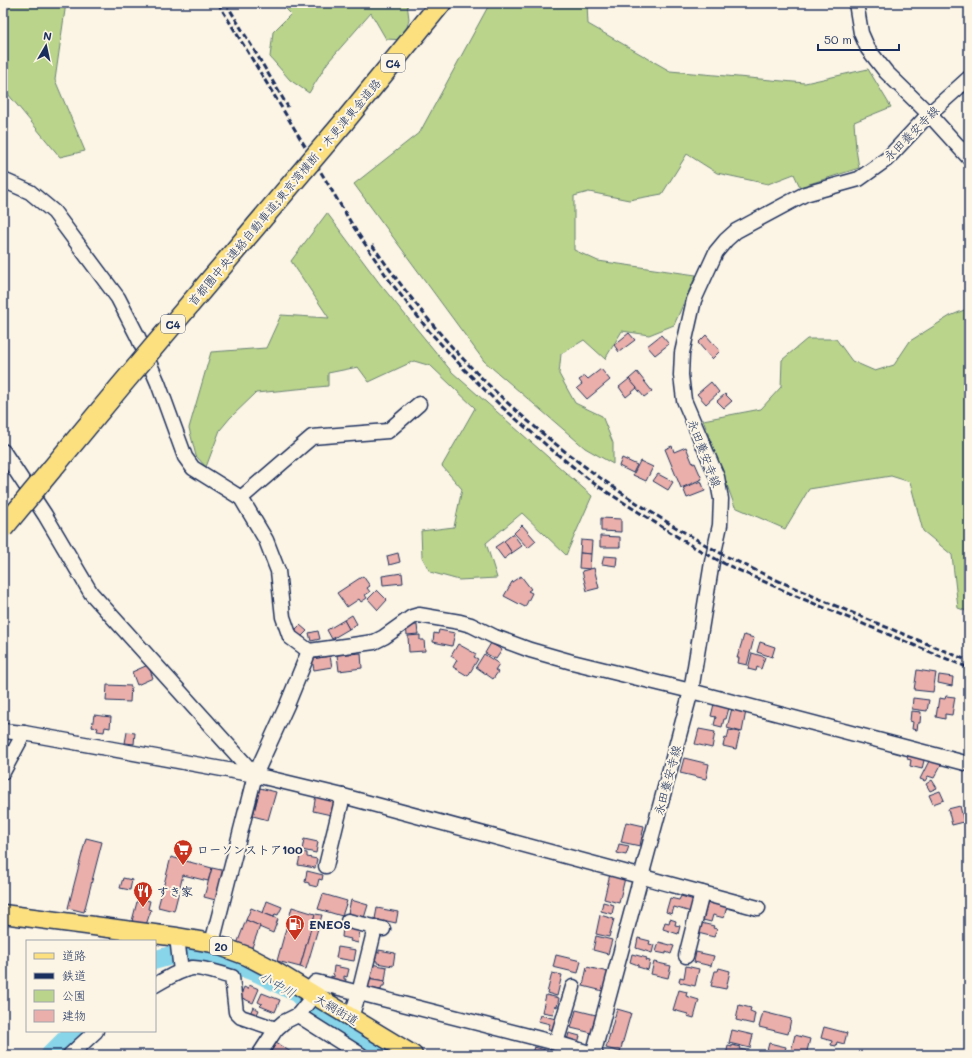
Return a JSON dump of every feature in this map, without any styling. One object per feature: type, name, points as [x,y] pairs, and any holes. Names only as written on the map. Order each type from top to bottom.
[{"type":"highway","name":"首都圏中央連絡自動車道;東京湾横断・木更津東金道路","points":[[3,528],[119,388],[344,122],[441,3]]},
{"type":"main road","name":"大網街道","points":[[3,914],[212,943],[247,956],[268,967],[412,1055]]},
{"type":"street","points":[[856,3],[861,33],[868,50],[886,72],[929,114],[969,158]]},
{"type":"street","name":"永田養安寺線","points":[[594,1055],[691,691],[712,562],[720,525],[722,499],[716,477],[684,400],[681,375],[682,353],[694,300],[716,252],[736,231],[805,194],[859,179],[887,159],[929,114],[969,78]]},
{"type":"street","points":[[3,180],[30,192],[54,212],[118,298],[138,337],[158,383],[185,457],[193,468],[241,498],[266,540],[278,571],[283,617],[290,637],[309,651],[374,642],[384,638],[412,617],[419,615],[460,622],[471,625],[495,637],[530,650],[572,662],[691,691],[969,764]]},
{"type":"street","points":[[241,498],[312,437],[388,431],[419,404]]},
{"type":"street","points":[[3,451],[45,515],[91,593],[256,775]]},
{"type":"street","points":[[212,943],[256,775],[309,651]]},
{"type":"street","points":[[3,731],[24,733],[256,775],[343,796],[758,908]]},
{"type":"street","points":[[3,772],[24,733]]},
{"type":"street","points":[[326,866],[343,796]]},
{"type":"street","points":[[686,956],[702,893]]},
{"type":"street","points":[[348,921],[379,929],[351,1017]]},
{"type":"street","points":[[177,937],[181,971]]},
{"type":"street","points":[[156,984],[181,971],[191,968],[199,968],[232,977],[236,1012],[238,1015],[276,1029]]},
{"type":"street","points":[[260,1055],[276,1029],[284,1022],[298,1015],[316,982],[556,1043],[594,1055]]},
{"type":"street","points":[[556,1043],[573,987]]},
{"type":"street","points":[[298,1015],[361,1055]]},
{"type":"street","points":[[70,1055],[95,1032]]},
{"type":"green space","points":[[3,3],[66,3],[55,80],[85,151],[60,157],[3,88]]},
{"type":"green space","points":[[280,3],[407,3],[409,19],[404,40],[386,39],[371,13],[328,62],[309,93],[290,80],[270,57],[273,32],[291,14]]},
{"type":"green space","points":[[490,3],[587,3],[588,24],[670,71],[805,83],[868,69],[891,107],[854,122],[859,168],[800,187],[794,174],[768,184],[717,173],[687,154],[662,194],[629,200],[589,192],[574,196],[574,250],[598,261],[696,275],[674,325],[649,335],[622,331],[605,359],[584,340],[561,354],[559,374],[575,403],[602,416],[613,443],[613,464],[585,448],[484,361],[354,184],[420,132]]},
{"type":"green space","points":[[327,213],[380,284],[452,372],[592,496],[566,555],[522,513],[486,543],[497,578],[459,580],[430,572],[422,557],[421,531],[454,527],[462,489],[442,466],[475,408],[431,366],[414,361],[369,382],[358,367],[328,373],[328,386],[256,393],[230,418],[220,430],[206,467],[196,456],[189,428],[211,352],[266,348],[281,315],[329,318],[291,261]]},
{"type":"green space","points":[[969,308],[969,612],[958,608],[952,555],[923,531],[910,482],[891,476],[809,489],[785,529],[735,507],[703,420],[761,409],[781,387],[782,360],[807,339],[836,339],[852,361],[875,371],[894,365],[910,341],[950,316]]},
{"type":"building","points":[[629,333],[635,340],[619,352],[614,345]]},
{"type":"building","points":[[661,335],[669,344],[655,355],[647,346]]},
{"type":"building","points":[[706,335],[720,351],[712,359],[698,343]]},
{"type":"building","points":[[601,369],[610,380],[587,399],[577,388],[582,384],[579,380],[585,376],[588,379]]},
{"type":"building","points":[[637,372],[652,391],[644,397],[629,379]]},
{"type":"building","points":[[629,379],[637,388],[626,397],[619,387]]},
{"type":"building","points":[[711,382],[719,392],[706,404],[697,394]]},
{"type":"building","points":[[725,394],[732,401],[724,408],[717,401]]},
{"type":"building","points":[[672,446],[674,452],[686,447],[693,464],[695,463],[702,479],[681,488],[665,449]]},
{"type":"building","points":[[622,458],[637,465],[633,473],[619,466]]},
{"type":"building","points":[[640,461],[653,467],[646,481],[633,475]]},
{"type":"building","points":[[658,474],[673,482],[668,490],[653,481]]},
{"type":"building","points":[[701,481],[705,491],[687,498],[683,488]]},
{"type":"building","points":[[601,518],[621,519],[621,532],[601,531]]},
{"type":"building","points":[[522,525],[536,541],[528,548],[514,533]]},
{"type":"building","points":[[513,534],[522,546],[512,553],[504,541]]},
{"type":"building","points":[[600,536],[620,537],[620,547],[600,547]]},
{"type":"building","points":[[581,540],[592,541],[591,554],[580,553]]},
{"type":"building","points":[[504,541],[512,553],[504,559],[495,547]]},
{"type":"building","points":[[398,553],[400,562],[389,565],[387,556]]},
{"type":"building","points":[[580,553],[591,554],[590,569],[579,568]]},
{"type":"building","points":[[604,556],[617,557],[616,566],[602,564]]},
{"type":"building","points":[[594,568],[599,588],[587,591],[582,571]]},
{"type":"building","points":[[402,573],[403,583],[383,585],[382,576]]},
{"type":"building","points":[[363,576],[370,586],[367,588],[370,592],[365,595],[367,598],[361,602],[359,599],[347,607],[337,593]]},
{"type":"building","points":[[521,576],[531,589],[528,591],[532,593],[525,607],[504,596],[512,582]]},
{"type":"building","points":[[377,590],[387,600],[378,610],[368,599]]},
{"type":"building","points":[[352,615],[357,624],[349,629],[344,620]]},
{"type":"building","points":[[344,620],[349,629],[332,639],[327,630]]},
{"type":"building","points":[[300,625],[307,631],[300,638],[293,632]]},
{"type":"building","points":[[406,625],[417,625],[418,634],[407,635]]},
{"type":"building","points":[[439,630],[455,633],[452,646],[433,642],[434,633],[438,634]]},
{"type":"building","points":[[318,631],[320,639],[311,641],[309,633]]},
{"type":"building","points":[[420,635],[420,640],[424,640],[425,651],[409,652],[408,636]]},
{"type":"building","points":[[744,635],[754,638],[747,665],[738,663],[739,658],[737,658]]},
{"type":"building","points":[[760,642],[775,647],[772,657],[757,652]]},
{"type":"building","points":[[491,643],[502,650],[496,659],[485,653]]},
{"type":"building","points":[[458,644],[476,654],[474,657],[478,659],[468,676],[453,667],[457,660],[451,656]]},
{"type":"building","points":[[361,653],[362,668],[339,671],[337,655]]},
{"type":"building","points":[[752,653],[765,657],[761,669],[757,667],[756,671],[748,669]]},
{"type":"building","points":[[484,654],[499,664],[495,670],[498,672],[493,679],[476,667]]},
{"type":"building","points":[[330,656],[332,667],[314,670],[312,659]]},
{"type":"building","points":[[148,665],[153,678],[137,685],[132,672]]},
{"type":"building","points":[[917,670],[936,673],[933,692],[914,690]]},
{"type":"building","points":[[939,675],[953,677],[952,686],[938,683]]},
{"type":"building","points":[[107,685],[131,686],[130,702],[106,701]]},
{"type":"building","points":[[946,696],[955,697],[952,715],[945,714],[945,719],[936,717],[939,698],[945,699]]},
{"type":"building","points":[[913,698],[929,700],[927,711],[912,709]]},
{"type":"building","points":[[714,704],[729,708],[722,727],[714,725],[716,717],[711,716]]},
{"type":"building","points":[[732,708],[746,711],[742,732],[727,728]]},
{"type":"building","points":[[911,711],[921,712],[920,723],[918,723],[917,730],[912,729],[913,722],[910,721]]},
{"type":"building","points":[[94,715],[111,717],[110,728],[105,727],[104,732],[97,731],[98,728],[92,727]]},
{"type":"building","points":[[699,729],[715,732],[712,748],[695,744]]},
{"type":"building","points":[[729,730],[740,732],[736,749],[723,746],[725,738],[727,739]]},
{"type":"building","points":[[127,732],[135,733],[134,744],[125,743]]},
{"type":"building","points":[[909,752],[925,756],[922,769],[910,766],[911,760],[907,759]]},
{"type":"building","points":[[684,758],[709,764],[706,779],[680,773]]},
{"type":"building","points":[[930,759],[941,765],[934,778],[928,776],[925,781],[920,779]]},
{"type":"building","points":[[932,780],[937,788],[930,791],[926,784]]},
{"type":"building","points":[[260,788],[276,792],[268,820],[253,816]]},
{"type":"building","points":[[940,791],[944,800],[933,804],[929,795]]},
{"type":"building","points":[[316,795],[334,799],[331,815],[313,811]]},
{"type":"building","points":[[960,806],[964,822],[952,825],[948,809]]},
{"type":"building","points":[[626,822],[644,826],[640,846],[621,842]]},
{"type":"building","points":[[86,838],[102,842],[84,912],[68,908]]},
{"type":"building","points":[[304,839],[318,842],[316,853],[302,850]]},
{"type":"building","points":[[619,844],[629,846],[626,855],[617,853]]},
{"type":"building","points":[[301,852],[307,853],[307,857],[317,859],[315,868],[298,865]]},
{"type":"building","points":[[171,857],[212,868],[208,881],[183,875],[174,911],[158,907]]},
{"type":"building","points":[[212,868],[226,871],[219,901],[204,897]]},
{"type":"building","points":[[307,871],[323,875],[322,880],[319,879],[317,887],[309,885],[309,883],[305,882]]},
{"type":"building","points":[[610,874],[625,878],[619,903],[604,899]]},
{"type":"building","points":[[123,878],[132,880],[130,890],[120,888]]},
{"type":"building","points":[[323,894],[347,901],[342,916],[318,909]]},
{"type":"building","points":[[681,896],[694,900],[691,912],[674,907],[672,914],[666,912],[670,898],[679,900]]},
{"type":"building","points":[[138,898],[150,901],[148,909],[151,910],[146,925],[132,921]]},
{"type":"building","points":[[351,900],[368,905],[364,918],[348,913]]},
{"type":"building","points":[[267,901],[282,907],[278,915],[275,914],[274,917],[263,913]]},
{"type":"building","points":[[708,901],[727,906],[724,918],[713,915],[711,922],[703,920]]},
{"type":"building","points":[[603,902],[614,905],[612,914],[601,911]]},
{"type":"building","points":[[292,907],[315,914],[300,967],[277,961]]},
{"type":"building","points":[[251,908],[278,919],[273,933],[246,920]]},
{"type":"building","points":[[377,908],[398,912],[396,923],[387,921],[387,924],[379,923],[380,920],[375,919]]},
{"type":"building","points":[[315,914],[322,915],[306,969],[300,967]]},
{"type":"building","points":[[600,915],[614,919],[609,937],[596,934]]},
{"type":"building","points":[[670,919],[676,921],[675,925],[680,926],[678,934],[663,929],[665,922],[669,923]]},
{"type":"building","points":[[246,920],[260,926],[251,950],[237,944]]},
{"type":"building","points":[[701,923],[714,926],[713,928],[717,929],[714,937],[698,933]]},
{"type":"building","points":[[343,927],[360,930],[358,943],[350,941],[351,939],[342,937]]},
{"type":"building","points":[[596,936],[612,940],[608,954],[593,950]]},
{"type":"building","points":[[638,938],[650,941],[649,944],[654,945],[652,953],[636,948]]},
{"type":"building","points":[[659,942],[674,946],[671,954],[666,952],[666,954],[656,952]]},
{"type":"building","points":[[338,947],[356,950],[354,961],[336,958]]},
{"type":"building","points":[[379,950],[395,953],[393,966],[377,963],[377,961],[373,960],[374,952],[379,953]]},
{"type":"building","points":[[696,952],[714,956],[711,966],[694,962]]},
{"type":"building","points":[[632,954],[647,958],[646,960],[650,961],[648,970],[638,967],[638,965],[630,962]]},
{"type":"building","points":[[556,955],[581,961],[578,973],[553,967]]},
{"type":"building","points":[[654,962],[671,966],[668,978],[651,974]]},
{"type":"building","points":[[371,964],[387,967],[385,981],[367,978]]},
{"type":"building","points":[[334,966],[349,969],[347,977],[344,976],[344,979],[346,979],[345,986],[330,983],[331,976],[334,977]]},
{"type":"building","points":[[686,966],[699,969],[695,986],[679,982],[680,977],[684,978]]},
{"type":"building","points":[[587,967],[608,972],[603,991],[583,986]]},
{"type":"building","points":[[719,968],[730,971],[726,989],[711,986],[715,971],[718,971]]},
{"type":"building","points":[[552,973],[562,975],[557,996],[547,993]]},
{"type":"building","points":[[367,978],[385,981],[384,986],[382,986],[381,990],[368,988],[369,983],[366,983]]},
{"type":"building","points":[[249,985],[259,989],[253,1003],[240,997],[244,987],[248,989]]},
{"type":"building","points":[[679,990],[687,992],[686,996],[699,1000],[694,1018],[687,1016],[688,1014],[673,1010]]},
{"type":"building","points":[[262,993],[280,1000],[275,1012],[260,1006],[262,1004],[258,1002]]},
{"type":"building","points":[[546,995],[559,998],[557,1007],[555,1006],[553,1014],[542,1012]]},
{"type":"building","points":[[739,1005],[751,1008],[750,1011],[755,1013],[753,1024],[736,1020]]},
{"type":"building","points":[[253,1007],[259,1010],[255,1019],[249,1016]]},
{"type":"building","points":[[617,1009],[631,1013],[620,1052],[606,1048]]},
{"type":"building","points":[[576,1010],[596,1015],[592,1033],[571,1028]]},
{"type":"building","points":[[763,1012],[791,1019],[788,1034],[759,1027]]},
{"type":"building","points":[[540,1015],[560,1020],[557,1031],[548,1029],[550,1024],[538,1021]]},
{"type":"building","points":[[824,1027],[847,1033],[844,1044],[837,1042],[836,1046],[831,1045],[832,1041],[821,1038]]},
{"type":"building","points":[[732,1030],[753,1035],[750,1048],[729,1043]]},
{"type":"building","points":[[569,1033],[580,1036],[577,1047],[566,1044]]},
{"type":"building","points":[[795,1035],[810,1039],[806,1055],[790,1055]]},
{"type":"building","points":[[276,1043],[296,1055],[269,1055]]},
{"type":"building","points":[[769,1043],[786,1047],[784,1055],[766,1055]]},
{"type":"building","points":[[732,1045],[740,1047],[739,1049],[749,1051],[748,1055],[726,1055],[728,1046],[732,1047]]},
{"type":"building","points":[[534,1047],[545,1050],[544,1055],[531,1055]]},
{"type":"waterway","name":"小中川","points":[[156,960],[173,955],[212,956],[258,973],[297,993],[314,1010],[386,1055]]},
{"type":"waterway","name":"小中川","points":[[50,1055],[73,1032]]},
{"type":"railway","points":[[218,3],[353,226],[389,280],[429,331],[502,407],[596,485],[692,546],[725,564],[796,596],[969,668]]},
{"type":"railway","points":[[226,3],[288,107]]},
{"type":"railway","points":[[372,245],[417,306],[486,382],[544,435],[607,482],[672,525],[730,558],[819,599],[969,661]]},
{"type":"place","name":"ローソンストア100","points":[[183,866]]},
{"type":"place","name":"すき家","points":[[143,908]]},
{"type":"place","name":"ENEOS","points":[[295,941]]}]
